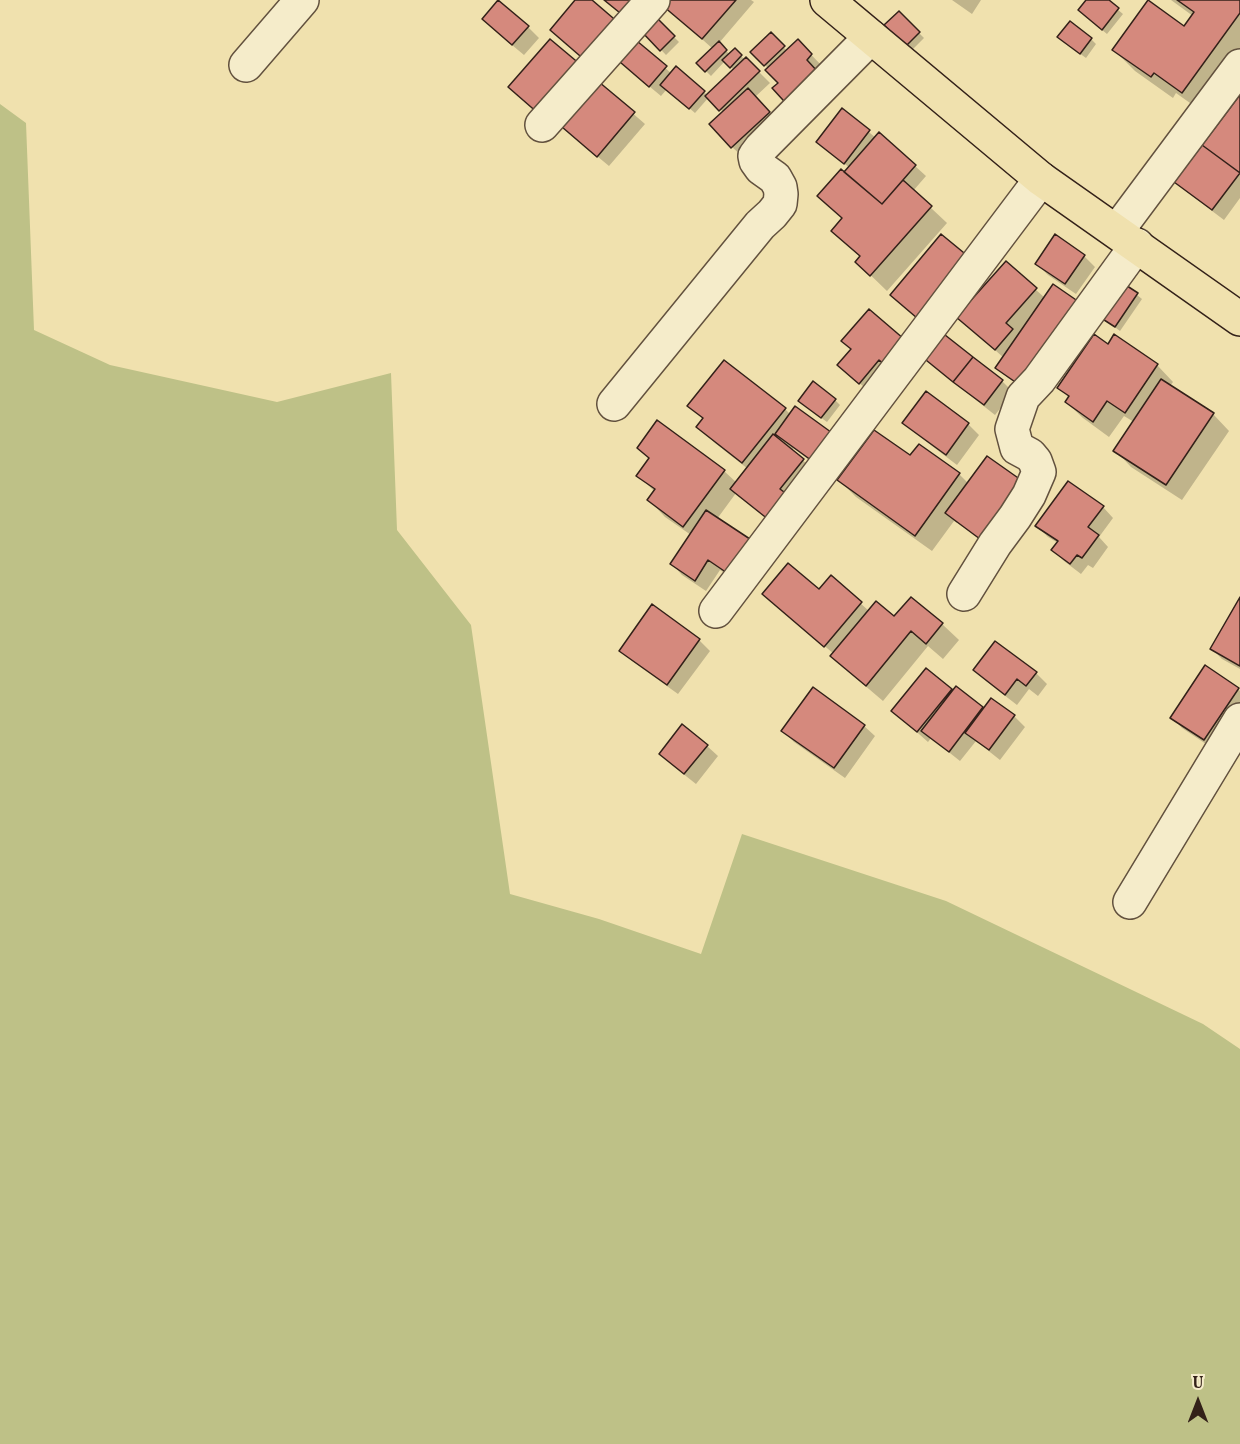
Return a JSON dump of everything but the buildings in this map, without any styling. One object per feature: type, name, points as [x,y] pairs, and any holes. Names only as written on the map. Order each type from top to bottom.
[{"type":"highway","points":[[827,0],[1041,178],[1240,319]]},
{"type":"street","points":[[246,65],[302,0]]},
{"type":"street","points":[[542,125],[653,0]]},
{"type":"street","points":[[614,404],[760,225],[780,204],[780,187],[775,178],[761,168],[755,156],[769,138],[871,37]]},
{"type":"street","points":[[964,594],[995,544],[1016,517],[1039,472],[1030,454],[1017,448],[1012,429],[1023,397],[1040,380],[1127,238],[1240,66]]},
{"type":"street","points":[[716,611],[1041,178]]},
{"type":"street","points":[[1130,902],[1240,720]]},
{"type":"green space","points":[[0,104],[26,123],[34,330],[110,365],[277,402],[391,373],[397,530],[471,625],[510,894],[599,919],[701,954],[742,834],[946,901],[1203,1024],[1240,1049],[1240,1444],[0,1444]]}]
